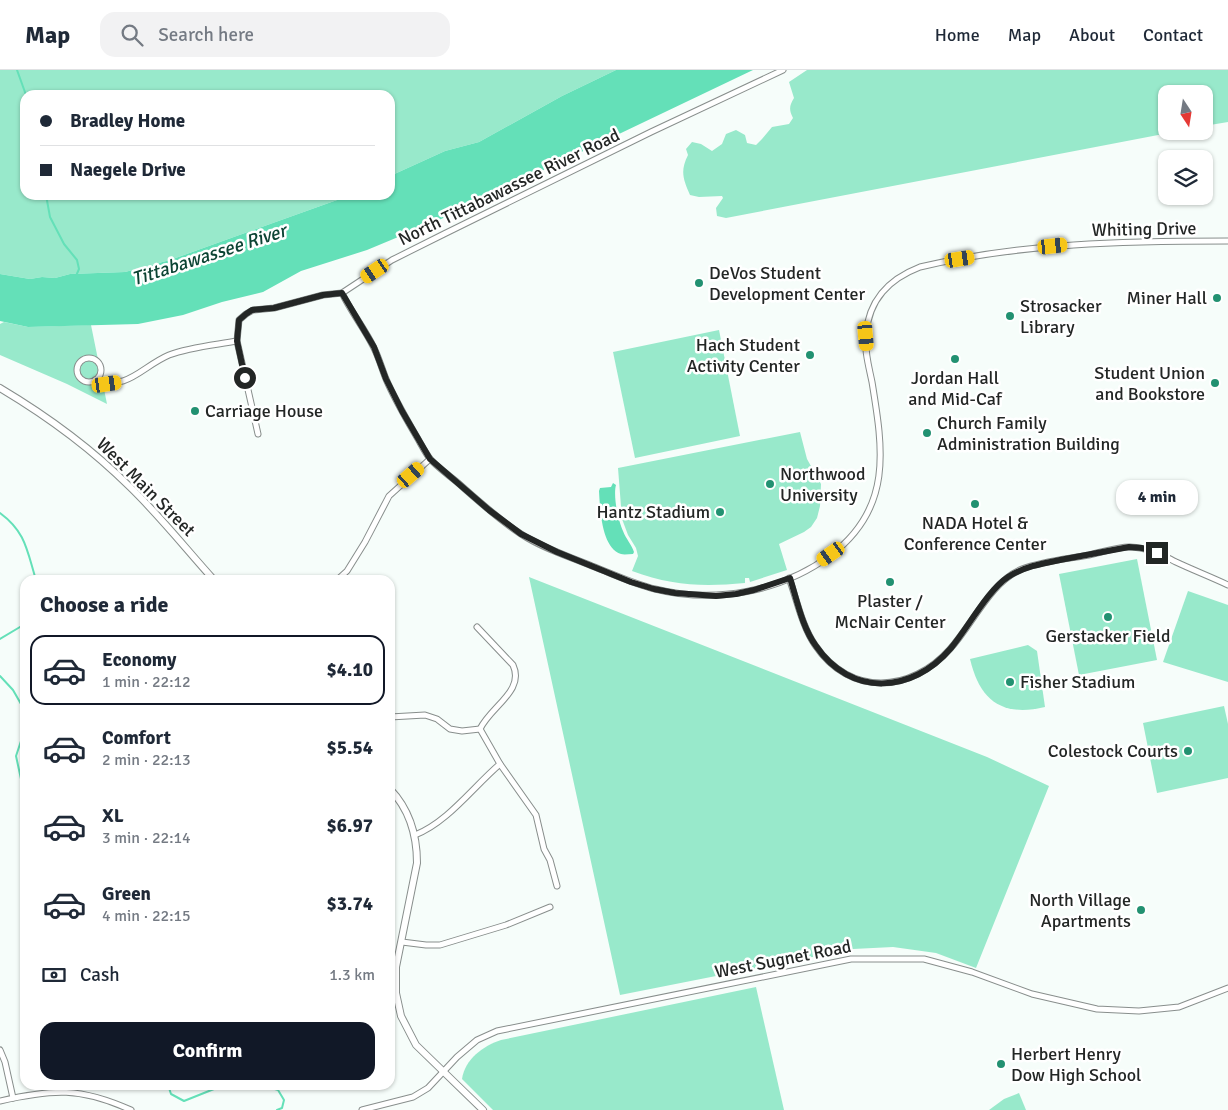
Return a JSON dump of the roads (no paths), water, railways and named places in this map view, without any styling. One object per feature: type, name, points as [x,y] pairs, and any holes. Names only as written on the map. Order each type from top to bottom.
[{"type":"street","name":"North Tittabawassee River Road","points":[[237,341],[239,320],[252,310],[274,308],[323,295],[342,293],[392,260],[651,132],[783,70]]},
{"type":"street","name":"Whiting Drive","points":[[342,293],[374,347],[386,379],[430,459],[489,510],[521,534],[557,552],[631,582],[675,593],[716,596],[754,590],[790,578],[818,564],[844,544],[865,519],[876,492],[881,455],[880,431],[866,336],[869,316],[876,301],[892,282],[905,273],[920,267],[1033,248],[1126,242],[1228,241]]},
{"type":"street","points":[[95,380],[100,375],[99,364],[93,359],[86,359],[79,365],[79,374],[86,381],[95,380],[107,384],[122,382],[167,356],[186,350],[237,341],[258,434]]},
{"type":"street","name":"West Main Street","points":[[0,388],[45,416],[103,462],[131,488],[209,575]]},
{"type":"street","points":[[342,575],[365,542],[389,496],[430,459]]},
{"type":"street","points":[[790,578],[808,630],[814,644],[822,655],[848,676],[870,683],[889,683],[904,680],[920,674],[937,663],[952,648],[993,591],[1006,578],[1022,569],[1129,547],[1150,550],[1228,585]]},
{"type":"street","points":[[477,627],[513,665],[517,673],[513,689],[484,721],[480,729]]},
{"type":"street","points":[[395,717],[425,715],[437,719],[450,729],[462,731],[480,729]]},
{"type":"street","points":[[480,729],[500,764],[536,815],[544,849],[550,860],[557,886]]},
{"type":"street","points":[[415,835],[433,827],[442,820],[482,779],[500,764]]},
{"type":"street","points":[[395,796],[406,811],[415,835],[417,863],[396,967],[398,1004],[401,1016],[416,1045],[483,1110]]},
{"type":"street","points":[[402,942],[440,945],[506,925],[550,907]]},
{"type":"street","name":"West Sugnet Road","points":[[362,1110],[413,1097],[428,1088],[457,1057],[477,1040],[497,1031],[851,958],[924,959],[972,972],[1032,994],[1097,1009],[1139,1011],[1179,1007],[1228,988]]},
{"type":"street","points":[[0,1050],[12,1098]]},
{"type":"street","points":[[0,1101],[56,1091],[75,1092],[98,1096],[120,1108],[131,1110]]},
{"type":"water","name":"Tittabawassee River","points":[[616,70],[753,70],[439,220],[367,250],[301,271],[263,292],[222,302],[183,315],[138,324],[28,327],[0,321],[0,274],[30,279],[42,277],[55,278],[70,274],[125,272],[170,260],[337,200],[395,200],[395,174],[445,151],[479,142],[562,96]]},
{"type":"water","points":[[613,483],[616,485],[619,521],[633,549],[633,554],[622,554],[614,550],[609,544],[603,526],[599,491],[600,488],[611,487]]},
{"type":"waterway","points":[[17,70],[24,90]]},
{"type":"waterway","points":[[47,200],[50,217],[64,244],[77,260],[79,269],[76,276]]},
{"type":"waterway","points":[[0,513],[9,520],[20,535],[28,551],[35,575]]},
{"type":"waterway","points":[[0,639],[20,627]]},
{"type":"waterway","points":[[0,676],[13,690],[20,702]]},
{"type":"waterway","points":[[20,744],[16,756],[20,774]]},
{"type":"waterway","points":[[170,1090],[171,1094],[184,1101],[212,1090]]},
{"type":"waterway","points":[[277,1110],[282,1108],[284,1100],[278,1090]]},
{"type":"place","name":"DeVos Student Development Center","points":[[699,283]]},
{"type":"place","name":"Miner Hall","points":[[1217,298]]},
{"type":"place","name":"Strosacker Library","points":[[1010,316]]},
{"type":"place","name":"Hach Student Activity Center","points":[[810,355]]},
{"type":"place","name":"Jordan Hall and Mid-Caf","points":[[955,359]]},
{"type":"place","name":"Student Union and Bookstore","points":[[1215,383]]},
{"type":"place","name":"Carriage House","points":[[195,411]]},
{"type":"place","name":"Church Family Administration Building","points":[[927,433]]},
{"type":"place","name":"Northwood University","points":[[770,484]]},
{"type":"place","name":"NADA Hotel & Conference Center","points":[[975,504]]},
{"type":"place","name":"Hantz Stadium","points":[[720,512]]},
{"type":"place","name":"Plaster / McNair Center","points":[[890,582]]},
{"type":"place","name":"Gerstacker Field","points":[[1108,617]]},
{"type":"place","name":"Fisher Stadium","points":[[1010,682]]},
{"type":"place","name":"Colestock Courts","points":[[1188,751]]},
{"type":"place","name":"North Village Apartments","points":[[1141,910]]},
{"type":"place","name":"Herbert Henry Dow High School","points":[[1001,1064]]}]
